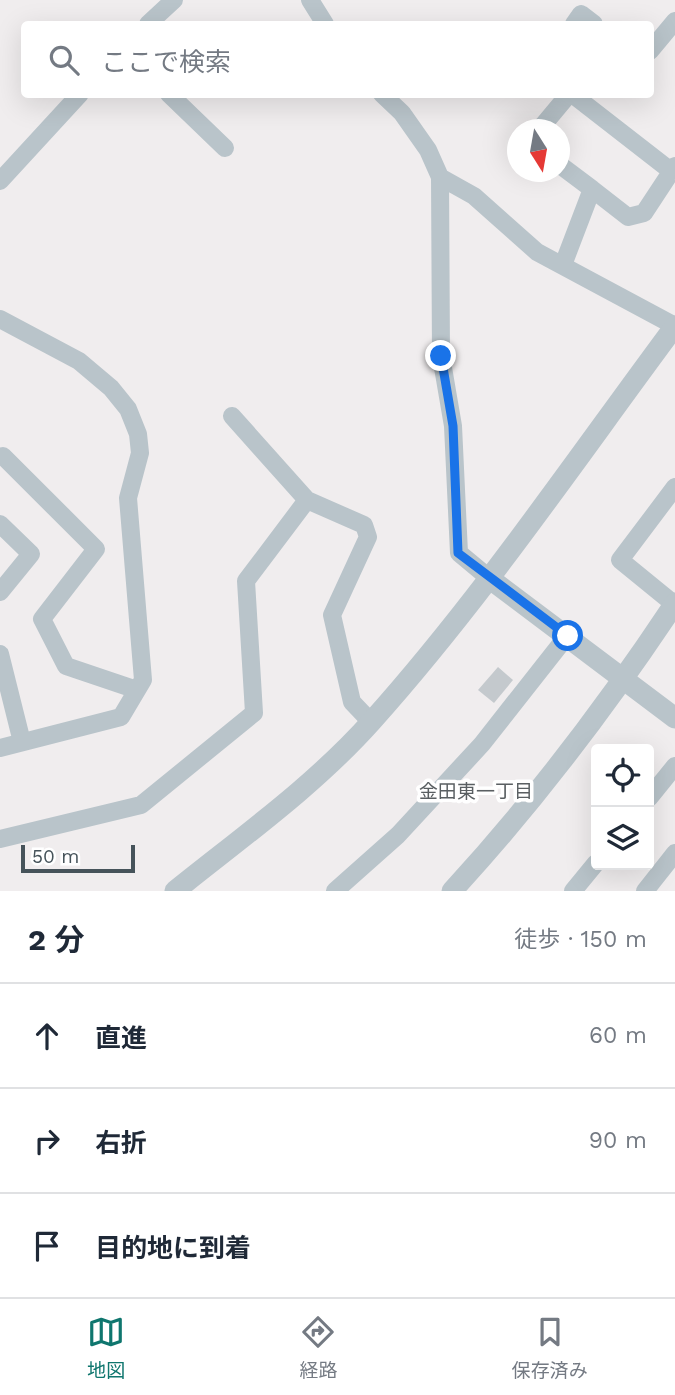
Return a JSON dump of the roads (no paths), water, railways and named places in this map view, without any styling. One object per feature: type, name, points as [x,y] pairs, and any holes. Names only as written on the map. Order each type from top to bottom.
[{"type":"street","points":[[151,21],[174,0]]},
{"type":"street","points":[[310,0],[324,21]]},
{"type":"street","points":[[575,21],[581,14],[590,21]]},
{"type":"street","points":[[654,46],[675,21]]},
{"type":"street","points":[[0,181],[76,98]]},
{"type":"street","points":[[173,98],[225,148]]},
{"type":"street","points":[[386,98],[402,114],[428,150],[440,177],[441,356],[453,426],[458,553],[675,718]]},
{"type":"street","points":[[548,119],[567,98]]},
{"type":"street","points":[[570,173],[628,216],[644,213],[673,169],[575,98]]},
{"type":"street","points":[[175,891],[302,789],[371,722],[489,578],[675,326],[537,252],[474,196],[440,177]]},
{"type":"street","points":[[563,265],[592,189]]},
{"type":"street","points":[[0,318],[79,361],[120,399],[128,409],[138,434],[139,453],[128,498],[143,680],[121,717],[0,748]]},
{"type":"street","points":[[232,416],[307,500],[364,525],[368,537],[332,615],[352,702],[371,722]]},
{"type":"street","points":[[3,456],[96,549],[42,618],[66,666],[137,690]]},
{"type":"street","points":[[452,891],[526,806],[625,679],[675,604],[620,560],[675,487]]},
{"type":"street","points":[[0,839],[141,805],[254,713],[246,581],[307,500]]},
{"type":"street","points":[[0,524],[31,554],[0,592]]},
{"type":"street","points":[[335,891],[398,835],[482,744],[568,636]]},
{"type":"street","points":[[0,654],[22,742]]},
{"type":"street","points":[[654,792],[675,766]]},
{"type":"street","points":[[645,891],[675,853]]},
{"type":"street","points":[[573,891],[591,869]]},
{"type":"district","name":"金田東一丁目","points":[[476,791]]}]
